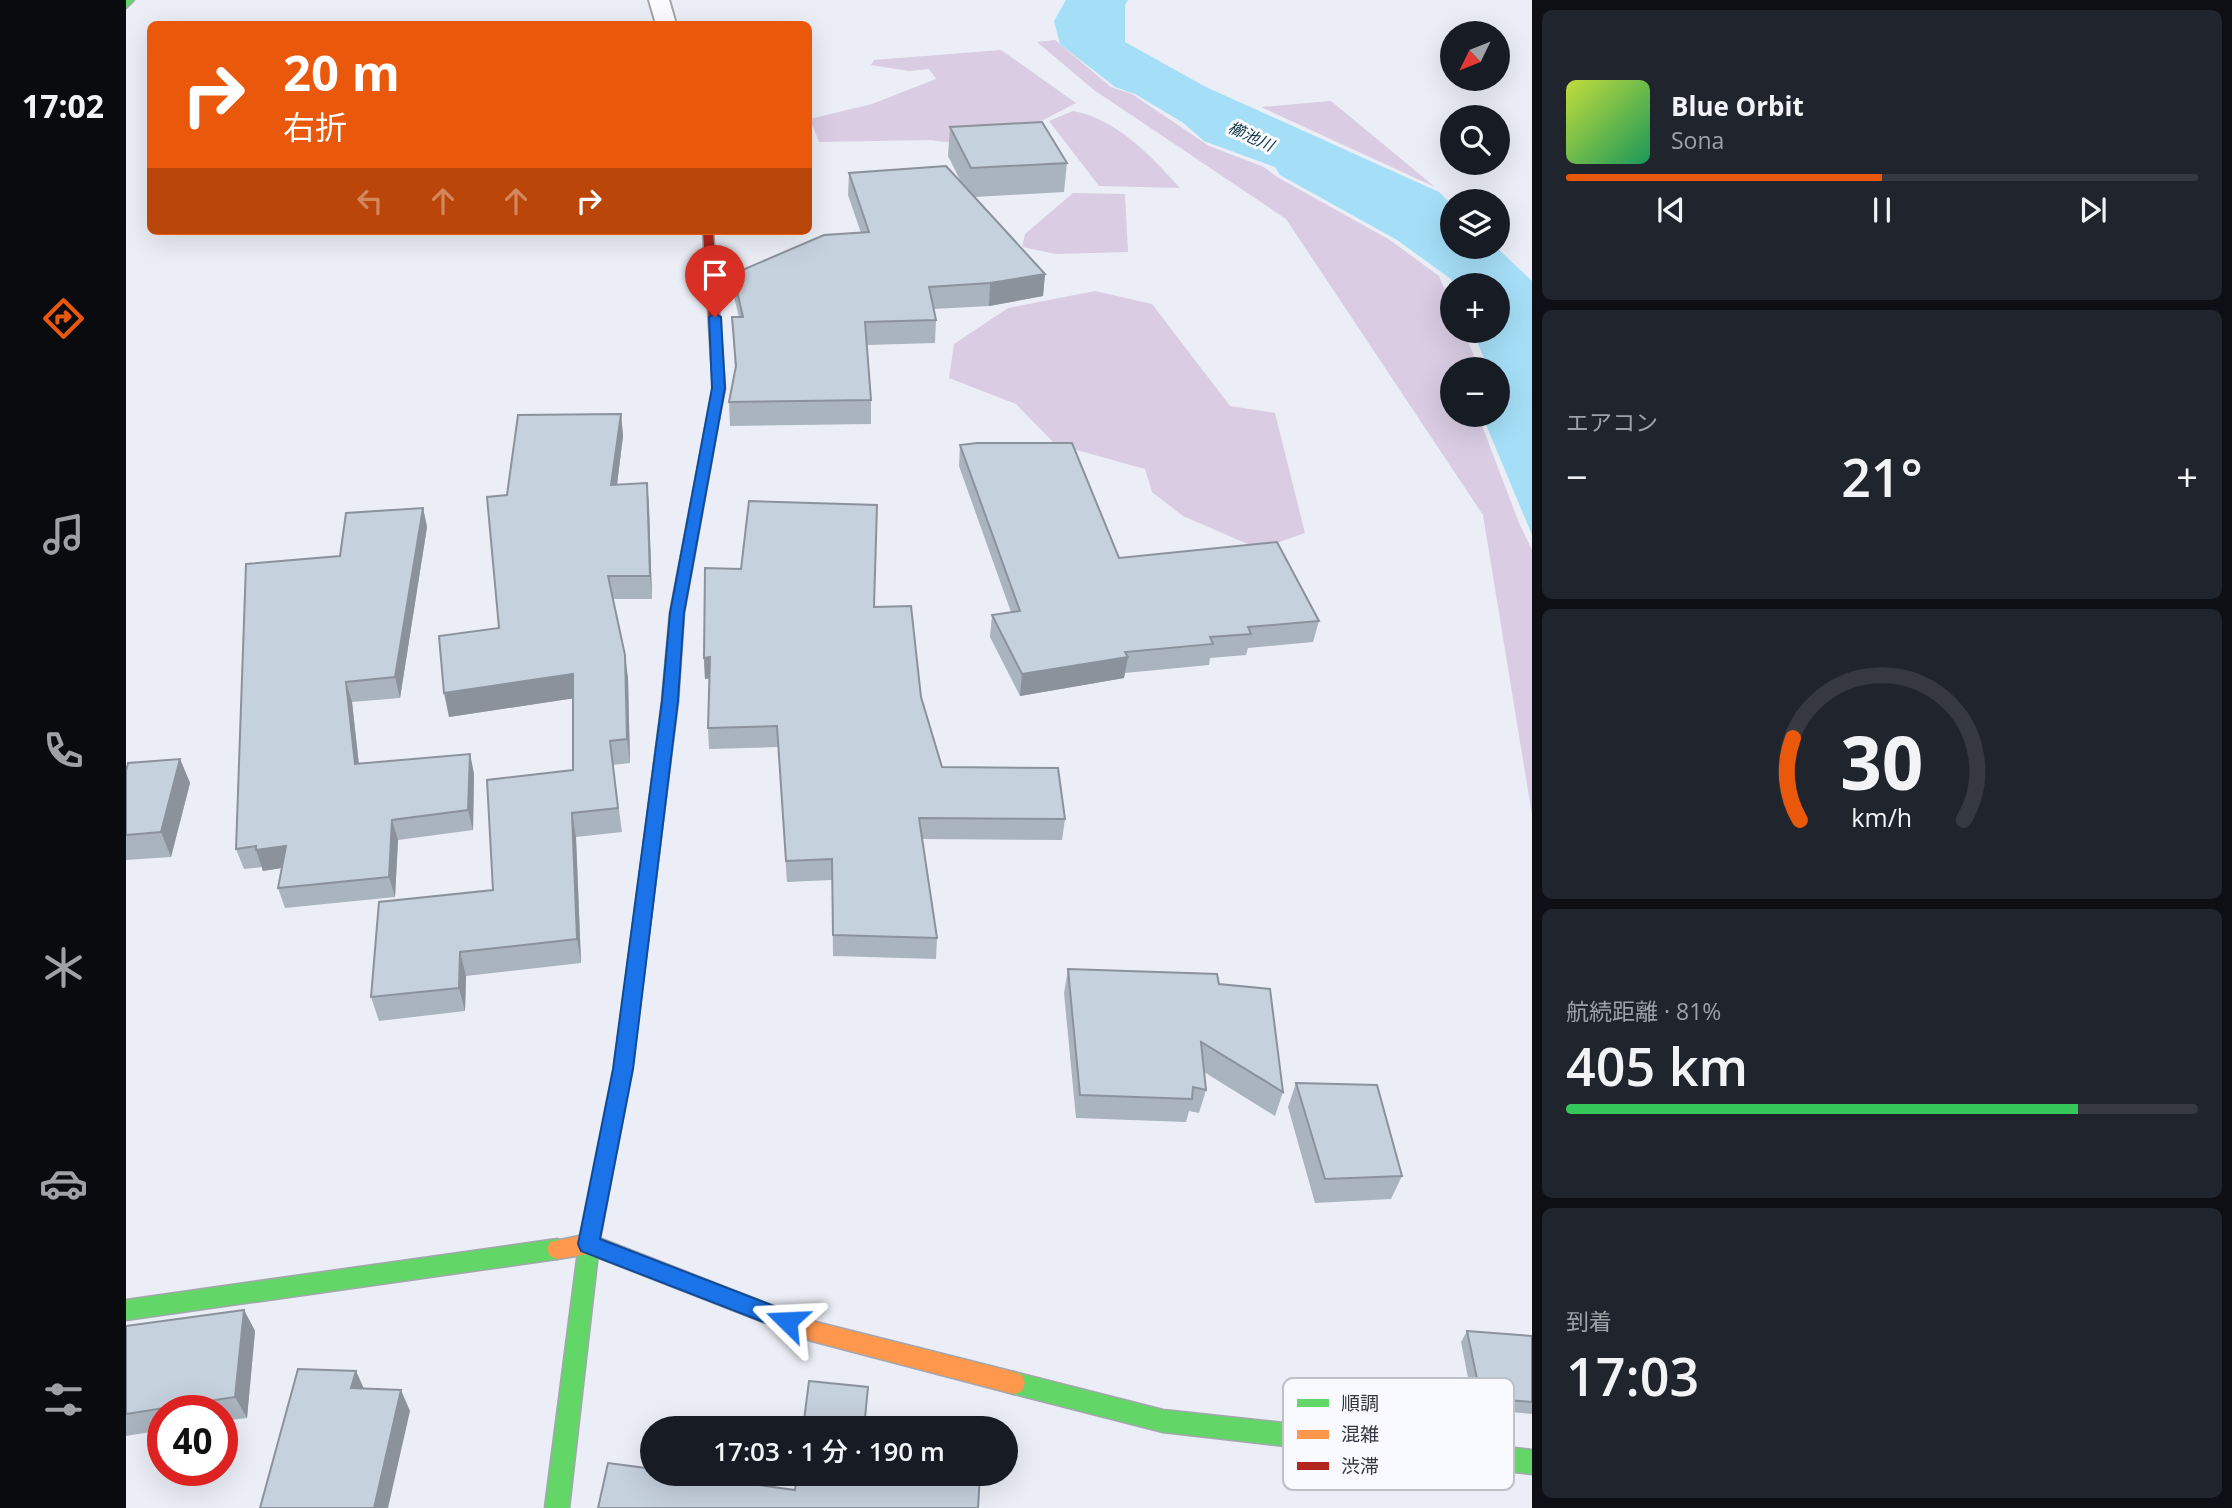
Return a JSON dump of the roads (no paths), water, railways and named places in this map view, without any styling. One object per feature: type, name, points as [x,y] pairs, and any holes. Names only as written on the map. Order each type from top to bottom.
[{"type":"street","points":[[126,6],[130,0]]},
{"type":"street","points":[[659,0],[665,21]]},
{"type":"street","points":[[557,1508],[589,1244],[623,1069],[670,701],[677,613],[719,388],[708,235]]},
{"type":"street","points":[[126,1310],[589,1244],[812,1331],[1163,1421],[1283,1434]]},
{"type":"street","points":[[1514,1460],[1532,1462]]},
{"type":"water","name":"櫛池川","points":[[1066,0],[1128,0],[1125,5],[1125,42],[1206,87],[1439,192],[1440,259],[1509,259],[1532,281],[1532,535],[1487,427],[1510,427],[1510,357],[1483,357],[1478,343],[1510,343],[1510,273],[1443,273],[1397,240],[1280,175],[1275,167],[1204,141],[1182,122],[1135,94],[1115,87],[1060,44],[1054,21]]}]
